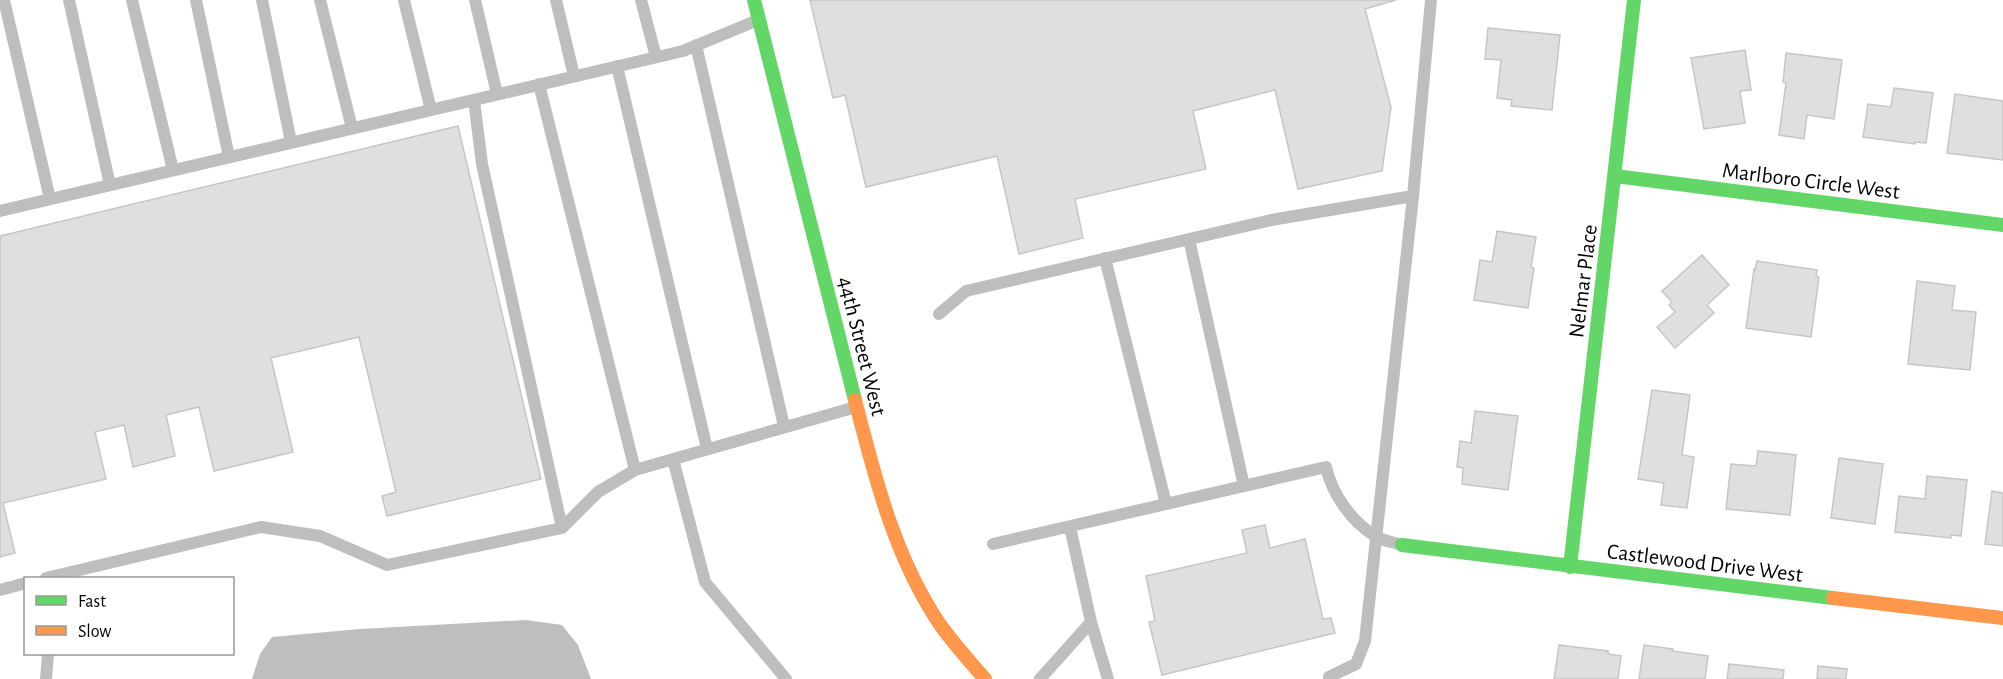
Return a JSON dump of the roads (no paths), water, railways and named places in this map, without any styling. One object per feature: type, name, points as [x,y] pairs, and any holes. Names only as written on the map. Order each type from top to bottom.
[{"type":"street","name":"44th Street West","points":[[754,0],[875,477],[896,538],[923,594],[954,643],[985,679]]},
{"type":"street","name":"Nelmar Place","points":[[1570,567],[1634,0]]},
{"type":"street","name":"Marlboro Circle West","points":[[1615,176],[2003,225]]},
{"type":"street","name":"Castlewood Drive West","points":[[1402,545],[2003,618]]},
{"type":"lane","points":[[4,0],[50,199]]},
{"type":"lane","points":[[69,0],[110,185]]},
{"type":"lane","points":[[132,0],[173,170]]},
{"type":"lane","points":[[196,0],[229,157]]},
{"type":"lane","points":[[262,0],[291,142]]},
{"type":"lane","points":[[320,0],[352,128]]},
{"type":"lane","points":[[404,0],[431,110]]},
{"type":"lane","points":[[475,0],[497,94]]},
{"type":"lane","points":[[556,0],[574,76]]},
{"type":"lane","points":[[641,0],[656,57]]},
{"type":"lane","points":[[1329,679],[1356,664],[1365,641],[1413,196],[1431,0]]},
{"type":"lane","points":[[0,211],[683,51],[760,19]]},
{"type":"lane","points":[[696,45],[784,426]]},
{"type":"lane","points":[[617,66],[707,449]]},
{"type":"lane","points":[[539,84],[635,470]]},
{"type":"lane","points":[[474,100],[482,164],[562,528]]},
{"type":"lane","points":[[939,314],[966,291],[1271,220],[1413,196]]},
{"type":"lane","points":[[1189,239],[1244,486]]},
{"type":"lane","points":[[1105,258],[1166,504]]},
{"type":"lane","points":[[56,577],[261,527],[320,536],[387,565],[562,528],[598,492],[635,470],[856,407]]},
{"type":"lane","points":[[673,459],[705,582],[786,679]]},
{"type":"lane","points":[[993,544],[1326,467],[1329,483],[1353,519],[1376,537],[1402,545]]},
{"type":"lane","points":[[1070,526],[1091,622],[1108,679]]},
{"type":"lane","points":[[0,590],[24,584]]},
{"type":"lane","points":[[1040,679],[1091,622]]},
{"type":"lane","points":[[46,679],[48,655]]}]
